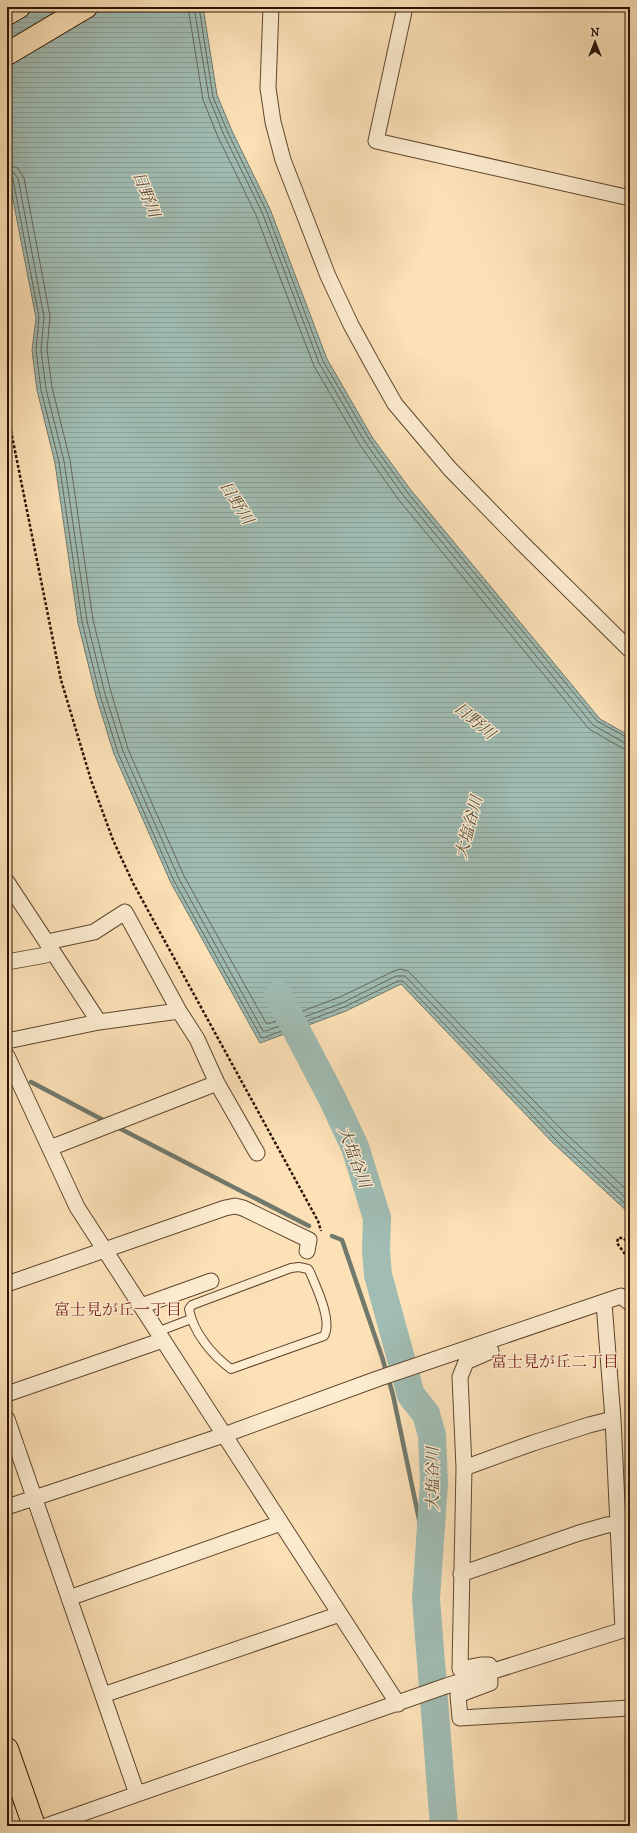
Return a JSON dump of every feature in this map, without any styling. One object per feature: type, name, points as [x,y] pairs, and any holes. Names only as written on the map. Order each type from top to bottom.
[{"type":"highway","points":[[7,14],[19,7]]},
{"type":"highway","points":[[7,38],[64,7]]},
{"type":"highway","points":[[7,54],[86,7]]},
{"type":"highway","points":[[7,1749],[34,1826]]},
{"type":"street","points":[[271,7],[268,88],[273,122],[283,160],[328,276],[351,325],[374,367],[395,404],[450,468],[522,543],[630,650]]},
{"type":"street","points":[[404,7],[376,140],[630,198]]},
{"type":"street","points":[[7,882],[99,1022]]},
{"type":"street","points":[[7,962],[46,955],[50,947],[94,932],[125,912],[179,1011],[197,1039],[217,1083],[257,1152]]},
{"type":"street","points":[[7,1041],[99,1022],[179,1011]]},
{"type":"street","points":[[7,1056],[77,1207],[398,1704]]},
{"type":"street","points":[[50,1148],[217,1083]]},
{"type":"street","points":[[7,1284],[225,1208],[235,1206],[243,1208],[308,1245]]},
{"type":"street","points":[[141,1306],[211,1280]]},
{"type":"street","points":[[7,1508],[224,1435],[377,1380],[621,1296],[630,1303]]},
{"type":"street","points":[[46,1826],[446,1686],[626,1629],[604,1303]]},
{"type":"street","points":[[516,1333],[496,1349],[466,1362],[460,1377],[464,1468],[460,1669],[487,1664],[490,1665],[490,1682],[458,1695],[460,1718],[630,1708]]},
{"type":"street","points":[[7,1394],[160,1336]]},
{"type":"street","points":[[7,1419],[137,1794]]},
{"type":"street","points":[[464,1468],[533,1443],[612,1419]]},
{"type":"street","points":[[69,1598],[281,1523]]},
{"type":"street","points":[[461,1574],[579,1533],[607,1525],[618,1524]]},
{"type":"street","points":[[103,1695],[340,1614]]},
{"type":"lane","points":[[299,1267],[308,1269],[310,1272],[328,1322],[328,1326],[326,1332],[321,1338],[231,1369],[224,1364],[199,1336],[191,1319],[189,1309],[195,1302],[291,1268],[299,1267]]},
{"type":"lane","points":[[160,1336],[191,1319]]},
{"type":"path","points":[[7,411],[62,680],[91,780],[113,840],[133,883],[318,1221],[323,1237],[308,1245]]},
{"type":"path","points":[[630,1244],[623,1238],[618,1238],[617,1243],[630,1261]]},
{"type":"water","name":"日野川","points":[[7,7],[203,7],[217,95],[232,131],[270,209],[327,359],[372,437],[410,489],[600,719],[630,736],[630,1214],[553,1143],[401,984],[346,1011],[260,1043],[171,883],[114,754],[96,696],[78,623],[55,463],[37,390],[32,350],[36,318],[7,169]]},
{"type":"waterway","name":"大塩谷川","points":[[278,995],[332,1098],[355,1147],[377,1218],[376,1250],[378,1275],[411,1395],[426,1414],[432,1435],[434,1483],[426,1599],[444,1826]]},
{"type":"waterway","points":[[31,1082],[105,1121]]},
{"type":"waterway","points":[[117,1127],[309,1226]]},
{"type":"waterway","points":[[332,1236],[342,1240],[382,1357],[393,1395],[428,1562]]},
{"type":"district","name":"富士見が丘一丁目","points":[[118,1309]]},
{"type":"district","name":"富士見が丘二丁目","points":[[555,1361]]}]
